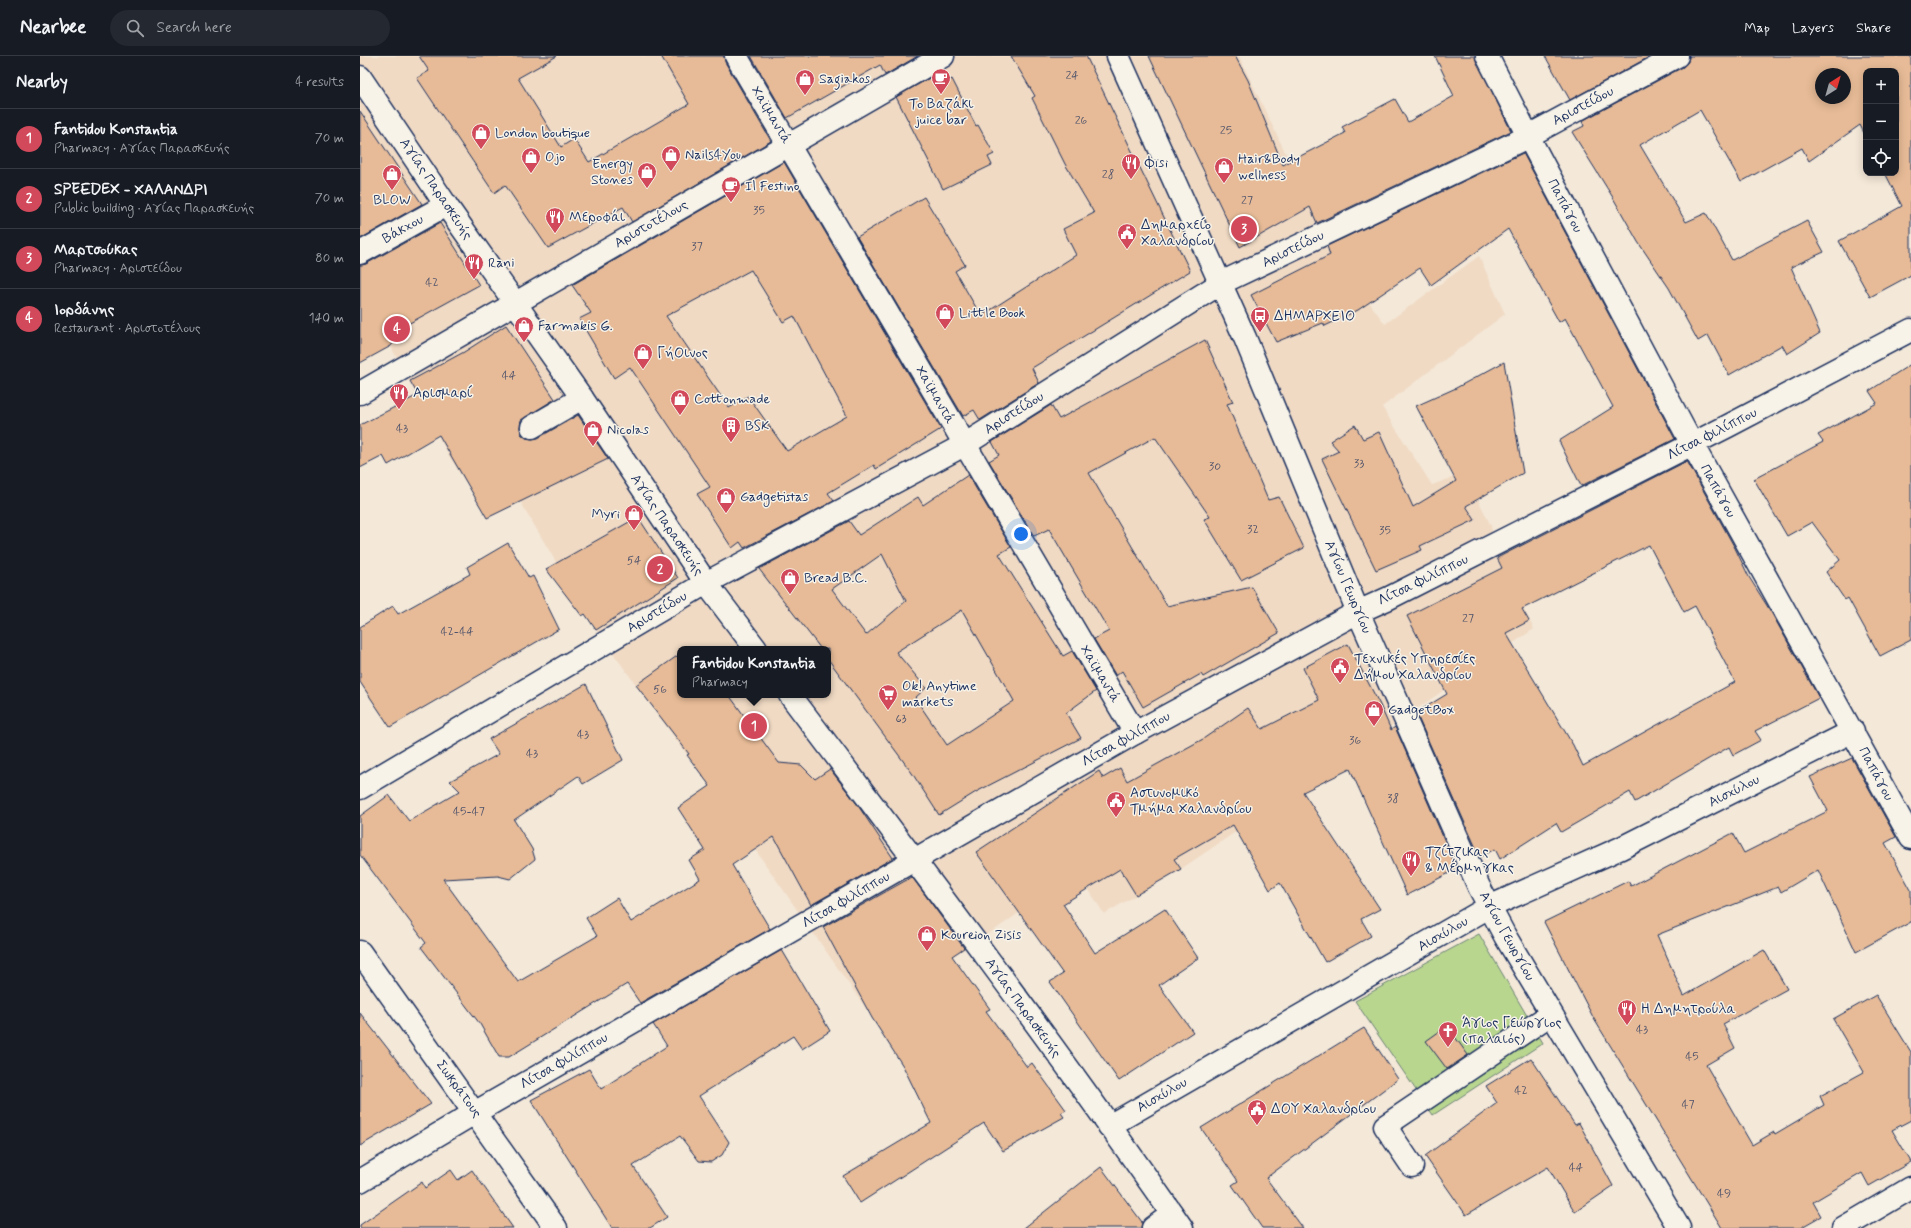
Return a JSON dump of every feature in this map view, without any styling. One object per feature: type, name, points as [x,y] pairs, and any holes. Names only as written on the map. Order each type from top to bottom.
[{"type":"street","name":"Χαϊμαντά","points":[[736,56],[1135,733]]},
{"type":"street","name":"Αριστοτέλους","points":[[360,393],[943,56]]},
{"type":"street","name":"Αγίου Γεωργίου","points":[[1118,56],[1245,338],[1358,612],[1489,907],[1679,1228]]},
{"type":"street","name":"Παπάγου","points":[[1487,56],[1692,444],[1853,731],[1911,838]]},
{"type":"street","name":"Αριστείδου","points":[[360,788],[706,583],[964,445],[1221,283],[1528,136],[1677,56]]},
{"type":"street","name":"Αγίας Παρασκευής","points":[[360,77],[446,206],[582,398],[706,583],[754,646]]},
{"type":"street","name":"Βάκχου","points":[[360,253],[446,206]]},
{"type":"street","name":"Λίτσα Φιλίππου","points":[[360,1181],[476,1112],[1135,733],[1358,612],[1692,444],[1911,330]]},
{"type":"street","points":[[532,427],[582,398]]},
{"type":"street","name":"Αγίας Παρασκευής","points":[[792,698],[915,860],[1177,1221]]},
{"type":"street","name":"Αισχύλου","points":[[1109,1126],[1489,907],[1621,848],[1853,731]]},
{"type":"street","name":"Σωκράτους","points":[[360,952],[476,1112],[556,1228]]},
{"type":"street","points":[[1412,1166],[1385,1126],[1551,1014]]},
{"type":"street","points":[[1843,1228],[1911,1188]]},
{"type":"street","points":[[1153,1228],[1177,1221]]},
{"type":"shaded area","points":[[360,56],[1239,56],[1334,254],[1385,324],[1479,256],[1505,314],[1382,407],[1432,485],[1465,473],[1491,526],[1497,558],[1534,629],[1181,869],[1104,914],[1079,874],[1053,889],[999,927],[867,1010],[740,828],[705,851],[678,808],[710,786],[596,630],[520,501],[473,494],[449,456],[391,347],[378,353],[360,326]]},
{"type":"green space","points":[[1479,934],[1543,1043],[1433,1115],[1355,1001]]},
{"type":"building","points":[[419,56],[557,56],[518,78],[561,147],[574,139],[589,162],[689,104],[661,56],[724,56],[725,62],[771,141],[632,222],[623,207],[548,248],[505,185],[494,193],[417,78],[429,71]]},
{"type":"building","points":[[751,56],[918,56],[885,75],[880,65],[787,118]]},
{"type":"building","points":[[1011,56],[1086,56],[1190,271],[1032,368],[1039,383],[980,420],[974,410],[963,416],[857,237],[924,197],[965,265],[955,271],[981,316],[1076,255],[1063,229],[1094,213],[1065,164],[1032,98],[1035,96]]},
{"type":"building","points":[[1149,56],[1235,56],[1248,80],[1283,165],[1345,133],[1342,127],[1395,99],[1408,122],[1454,96],[1435,56],[1475,56],[1511,131],[1317,223],[1310,207],[1240,247]]},
{"type":"building","points":[[1545,56],[1651,56],[1570,100]]},
{"type":"building","points":[[1689,56],[1911,56],[1911,275],[1870,297],[1839,241],[1902,206],[1887,176],[1899,176],[1899,68],[1863,68],[1863,131],[1860,125],[1809,161],[1802,148],[1741,182],[1700,110],[1640,145],[1686,222],[1706,213],[1732,260],[1807,221],[1824,252],[1791,267],[1820,333],[1787,354],[1782,345],[1729,375],[1708,335],[1698,341],[1669,288],[1638,242],[1612,196],[1572,132],[1584,126],[1582,121],[1683,67],[1688,62]]},
{"type":"building","points":[[933,76],[938,87],[952,79],[976,126],[978,125],[994,154],[988,157],[992,165],[943,189],[896,97]]},
{"type":"building","points":[[360,111],[422,204],[360,239]]},
{"type":"building","points":[[1523,153],[1675,439],[1581,486],[1559,441],[1613,407],[1565,318],[1559,322],[1508,229],[1431,285],[1420,268],[1358,310],[1325,326],[1323,323],[1276,342],[1251,295],[1330,255],[1327,246]]},
{"type":"building","points":[[784,162],[941,429],[876,469],[874,465],[828,493],[834,501],[744,548],[740,542],[732,548],[697,494],[710,487],[630,367],[614,378],[579,319],[591,313],[572,285]],"holes":[[[751,270],[783,322],[794,316],[847,416],[787,451],[748,396],[729,408],[666,316]]]},
{"type":"building","points":[[440,223],[479,285],[406,325],[391,346],[360,363],[360,265],[366,264]]},
{"type":"building","points":[[506,325],[555,399],[521,420],[521,434],[526,438],[538,438],[578,415],[608,459],[487,518],[439,435],[388,465],[383,456],[360,468],[360,425],[418,395],[410,381],[464,352]]},
{"type":"building","points":[[1205,340],[1233,402],[1227,404],[1268,500],[1279,497],[1304,548],[1241,580],[1204,519],[1210,517],[1155,437],[1089,473],[1167,606],[1252,587],[1279,633],[1203,677],[1201,674],[1143,707],[1122,671],[1116,676],[1094,639],[1109,631],[1049,529],[1034,536],[989,461],[999,455],[992,442],[1051,405],[1059,419]]},
{"type":"building","points":[[1504,362],[1523,473],[1466,506],[1475,520],[1420,546],[1422,550],[1376,570],[1322,459],[1339,451],[1330,441],[1355,425],[1363,439],[1379,432],[1413,507],[1456,481],[1416,406],[1456,388]]},
{"type":"building","points":[[1911,364],[1911,640],[1880,656],[1848,598],[1845,600],[1826,572],[1840,560],[1812,522],[1787,536],[1754,479],[1823,442],[1818,435],[1877,403],[1869,391]]},
{"type":"building","points":[[1687,461],[1735,548],[1749,577],[1771,612],[1819,698],[1755,731],[1761,740],[1733,755],[1729,747],[1635,802],[1630,792],[1561,832],[1556,823],[1500,859],[1495,849],[1480,857],[1416,713],[1447,694],[1407,616],[1502,568],[1497,558]],"holes":[[[1649,545],[1684,612],[1695,606],[1735,682],[1583,766],[1573,745],[1506,633],[1529,621],[1522,609]]]},
{"type":"building","points":[[968,475],[1011,547],[999,554],[1063,656],[1072,651],[1096,691],[1066,713],[1081,738],[976,792],[939,815],[912,773],[831,663],[831,646],[819,646],[759,569],[849,521],[859,535],[918,497],[923,505]],"holes":[[[882,554],[906,601],[866,635],[832,589]],[[962,610],[1014,701],[947,745],[915,698],[926,688],[896,652]]]},
{"type":"building","points":[[638,517],[678,578],[596,630],[585,614],[582,616],[546,569]]},
{"type":"building","points":[[508,543],[529,578],[533,576],[559,629],[390,727],[360,682],[360,627],[393,606],[398,614],[470,574],[467,567]]},
{"type":"building","points":[[1348,644],[1380,705],[1391,730],[1395,727],[1457,869],[1407,895],[1350,769],[1303,792],[1380,909],[1361,919],[1371,936],[1325,962],[1280,883],[1270,890],[1233,825],[1174,859],[1181,869],[1136,895],[1120,869],[1063,904],[1095,953],[1165,909],[1198,958],[1159,985],[1193,1032],[1119,1081],[1050,982],[1063,974],[976,852],[1099,771],[1103,778],[1120,768],[1127,781],[1203,739],[1248,708],[1262,729],[1319,700],[1303,668]]},
{"type":"building","points":[[677,656],[677,698],[731,698],[779,763],[801,765],[815,779],[830,769],[857,804],[893,858],[811,905],[774,837],[732,865],[770,929],[640,1003],[627,984],[509,1057],[499,1057],[480,1024],[421,947],[426,943],[360,855],[360,816],[389,795],[409,821],[460,791],[450,781],[499,754],[489,739],[586,684],[623,760],[583,784],[578,776],[514,820],[532,849],[535,859],[510,879],[498,876],[443,879],[518,982],[597,936],[586,918],[617,898],[631,922],[700,879],[689,860],[705,850],[678,808],[710,786],[687,755],[689,754],[636,685]]},
{"type":"building","points":[[1852,758],[1896,837],[1885,843],[1911,890],[1911,922],[1856,952],[1818,870],[1781,892],[1778,887],[1657,935],[1684,996],[1764,950],[1787,989],[1723,1024],[1735,1048],[1706,1065],[1752,1145],[1774,1132],[1775,1134],[1824,1105],[1820,1096],[1864,1072],[1833,1019],[1876,995],[1911,1052],[1911,1120],[1892,1130],[1911,1162],[1869,1186],[1862,1173],[1813,1202],[1821,1216],[1800,1228],[1722,1228],[1594,1019],[1544,922],[1628,881],[1631,886],[1733,833],[1744,853],[1828,811],[1810,777]]},
{"type":"building","points":[[912,877],[964,948],[952,956],[990,1009],[986,1011],[1027,1067],[1032,1063],[1066,1110],[1061,1113],[1064,1117],[1003,1151],[984,1123],[860,1203],[843,1176],[931,1123],[903,1066],[872,1018],[823,927]]},
{"type":"building","points":[[782,950],[830,1031],[802,1049],[793,1036],[699,1096],[729,1142],[722,1155],[711,1162],[699,1161],[680,1136],[633,1166],[667,1217],[650,1228],[612,1228],[531,1100],[589,1069],[601,1089],[667,1046],[653,1024]]},
{"type":"building","points":[[360,1013],[431,1104],[360,1146]]},
{"type":"building","name":"Άγιος Γεώργιος (παλαιός)","points":[[1447,1026],[1468,1055],[1447,1069],[1426,1041]]},
{"type":"building","points":[[1364,1028],[1398,1079],[1266,1178],[1303,1228],[1262,1228],[1232,1185],[1238,1181],[1201,1128]]},
{"type":"building","points":[[1531,1058],[1575,1125],[1579,1123],[1613,1186],[1575,1212],[1548,1167],[1466,1215],[1425,1156],[1497,1103],[1486,1086]]},
{"type":"building","points":[[1101,1167],[1142,1222],[1141,1228],[1024,1228]]},
{"type":"building","points":[[451,1170],[458,1180],[472,1170],[513,1228],[360,1228],[360,1225],[422,1182],[425,1188]]},
{"type":"place","name":"Το Βαζάκι juice bar","points":[[941,95]]},
{"type":"place","name":"Sagiakos","points":[[805,96]]},
{"type":"place","name":"London boutique","points":[[481,150]]},
{"type":"place","name":"Nails4You","points":[[671,172]]},
{"type":"place","name":"Ojo","points":[[531,174]]},
{"type":"place","name":"Φïsi","points":[[1131,180]]},
{"type":"place","name":"Hair&Body wellness","points":[[1224,184]]},
{"type":"place","name":"Energy Stones","points":[[647,189]]},
{"type":"place","name":"BLOW","points":[[392,191]]},
{"type":"place","name":"Il Festino","points":[[731,203]]},
{"type":"place","name":"Μαρτσούκας","points":[[1244,229]]},
{"type":"place","name":"Μεροφάι","points":[[555,234]]},
{"type":"place","name":"Δημαρχείο Χαλανδρίου","points":[[1127,250]]},
{"type":"place","name":"Rani","points":[[474,280]]},
{"type":"place","name":"Ιορδάνης","points":[[397,329]]},
{"type":"place","name":"Little Book","points":[[945,330]]},
{"type":"place","name":"ΔΗΜΑΡΧΕΙΟ","points":[[1260,333]]},
{"type":"place","name":"Farmakis G.","points":[[524,343]]},
{"type":"place","name":"ΓήΟινος","points":[[643,370]]},
{"type":"place","name":"Αρισμαρί","points":[[399,410]]},
{"type":"place","name":"Cottonmade","points":[[680,416]]},
{"type":"place","name":"BSK","points":[[731,443]]},
{"type":"place","name":"Nicolas","points":[[593,447]]},
{"type":"place","name":"Gadgetistas","points":[[726,514]]},
{"type":"place","name":"Myri","points":[[634,531]]},
{"type":"place","name":"SPEEDEX - ΧΑΛΑΝΔΡΙ","points":[[660,569]]},
{"type":"place","name":"Bread B.C.","points":[[790,595]]},
{"type":"place","name":"Τεχνικές Υπηρεσίες Δήμου Χαλανδρίου","points":[[1340,684]]},
{"type":"place","name":"Ok! Anytime markets","points":[[888,711]]},
{"type":"place","name":"Fantidou Konstantia","points":[[754,726]]},
{"type":"place","name":"GadgetBox","points":[[1374,727]]},
{"type":"place","name":"Αστυνομικό Τμήμα Χαλανδρίου","points":[[1116,818]]},
{"type":"place","name":"Τζίτζικας & Μέρμηγκας","points":[[1411,877]]},
{"type":"place","name":"Koureion Zisis","points":[[927,952]]},
{"type":"place","name":"Η Δημητρούλα","points":[[1627,1026]]},
{"type":"place","name":"Άγιος Γεώργιος (παλαιός)","points":[[1448,1048]]},
{"type":"place","name":"ΔΟΥ Χαλανδρίου","points":[[1257,1126]]}]
